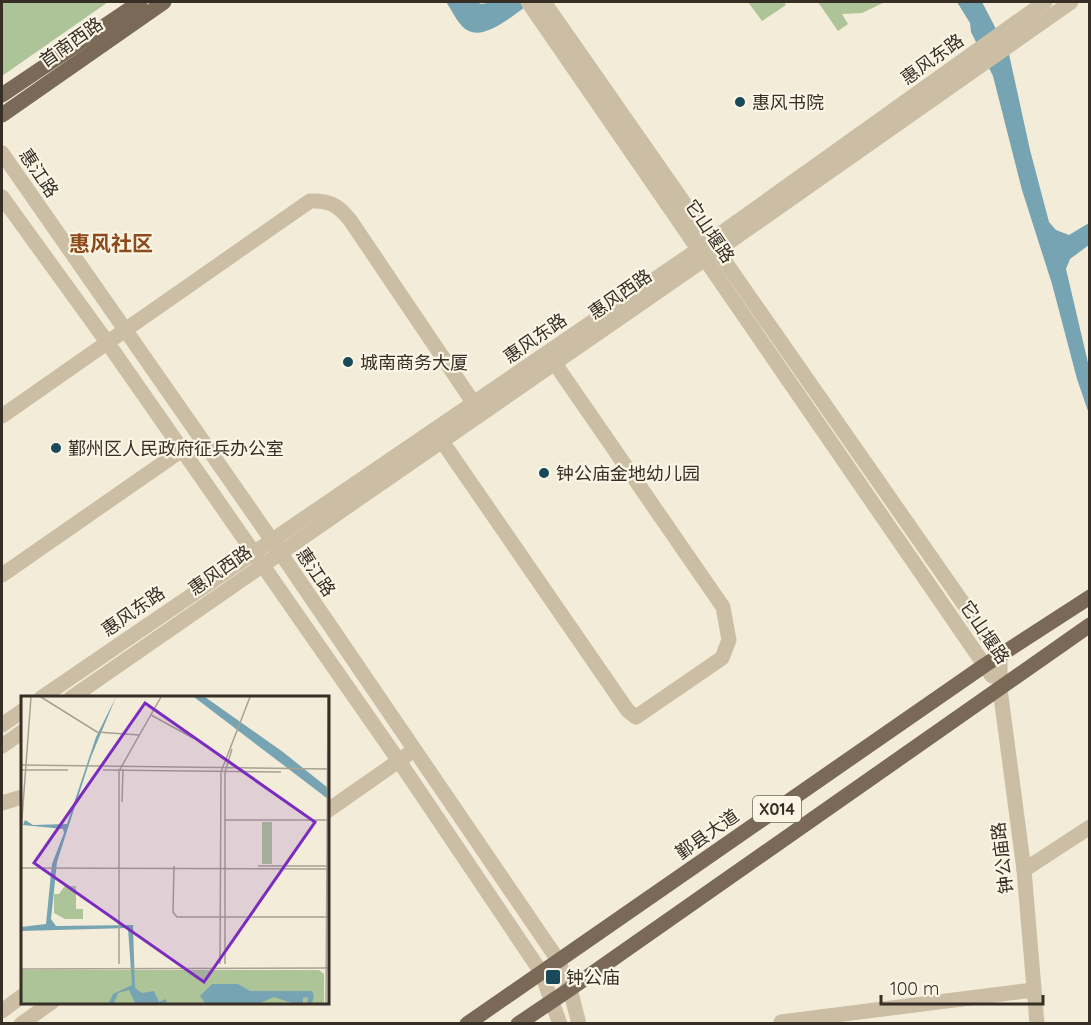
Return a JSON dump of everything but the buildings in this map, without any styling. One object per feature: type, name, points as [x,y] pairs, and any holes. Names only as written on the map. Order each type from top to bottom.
[{"type":"main road","name":"首南西路","points":[[2,95],[140,2]]},
{"type":"main road","name":"首南西路","points":[[2,115],[164,2]]},
{"type":"main road","name":"鄞县大道","points":[[467,1023],[985,665],[1089,597]]},
{"type":"main road","name":"X014","points":[[518,1023],[570,989],[1089,625]]},
{"type":"street","name":"它山堰路","points":[[528,2],[1000,656],[1000,689]]},
{"type":"street","name":"它山堰路","points":[[544,2],[1000,689]]},
{"type":"street","points":[[1005,39],[1045,2]]},
{"type":"street","points":[[1005,39],[1071,2]]},
{"type":"street","name":"惠风东路","points":[[551,358],[708,250],[1005,39]]},
{"type":"street","name":"惠江路","points":[[2,153],[275,546],[558,960],[570,989],[579,1023]]},
{"type":"street","points":[[2,198],[107,342],[399,761],[541,972],[560,1023]]},
{"type":"street","points":[[2,416],[310,201],[332,202],[350,220],[478,409]]},
{"type":"street","points":[[438,435],[628,711],[636,717],[646,711],[722,658],[729,640],[723,607],[551,358]]},
{"type":"street","name":"惠风西路","points":[[74,696],[258,558],[551,358]]},
{"type":"street","points":[[2,574],[182,450]]},
{"type":"street","name":"惠风东路","points":[[44,696],[258,558]]},
{"type":"street","name":"钟公庙路","points":[[1000,689],[1024,870],[1037,1023]]},
{"type":"street","points":[[2,725],[21,712]]},
{"type":"street","points":[[2,746],[21,733]]},
{"type":"street","points":[[328,810],[415,750]]},
{"type":"street","points":[[2,803],[21,797]]},
{"type":"street","points":[[1024,870],[1089,827]]},
{"type":"street","points":[[781,1022],[1034,990]]},
{"type":"street","points":[[2,1011],[21,997]]},
{"type":"street","points":[[21,1023],[49,1004]]},
{"type":"green space","points":[[2,2],[108,2],[2,76]]},
{"type":"green space","points":[[748,2],[784,2],[786,5],[762,21]]},
{"type":"green space","points":[[818,2],[885,2],[862,13],[842,14],[848,24],[838,31]]},
{"type":"water","points":[[446,2],[482,4],[532,2],[493,28],[476,33],[462,26]]},
{"type":"water","points":[[957,2],[982,2],[1009,54],[1030,150],[1049,222],[1056,230],[1069,235],[1089,223],[1089,245],[1070,259],[1066,269],[1089,367],[1089,414],[1077,379],[1052,284],[1022,190],[993,76],[971,32],[970,23]]},
{"type":"place","name":"惠风书院","points":[[740,102]]},
{"type":"place","name":"城南商务大厦","points":[[348,362]]},
{"type":"place","name":"鄞州区人民政府征兵办公室","points":[[56,448]]},
{"type":"place","name":"钟公庙金地幼儿园","points":[[544,473]]},
{"type":"place","name":"钟公庙","points":[[553,977]]},
{"type":"district","name":"惠风社区","points":[[111,243]]}]
